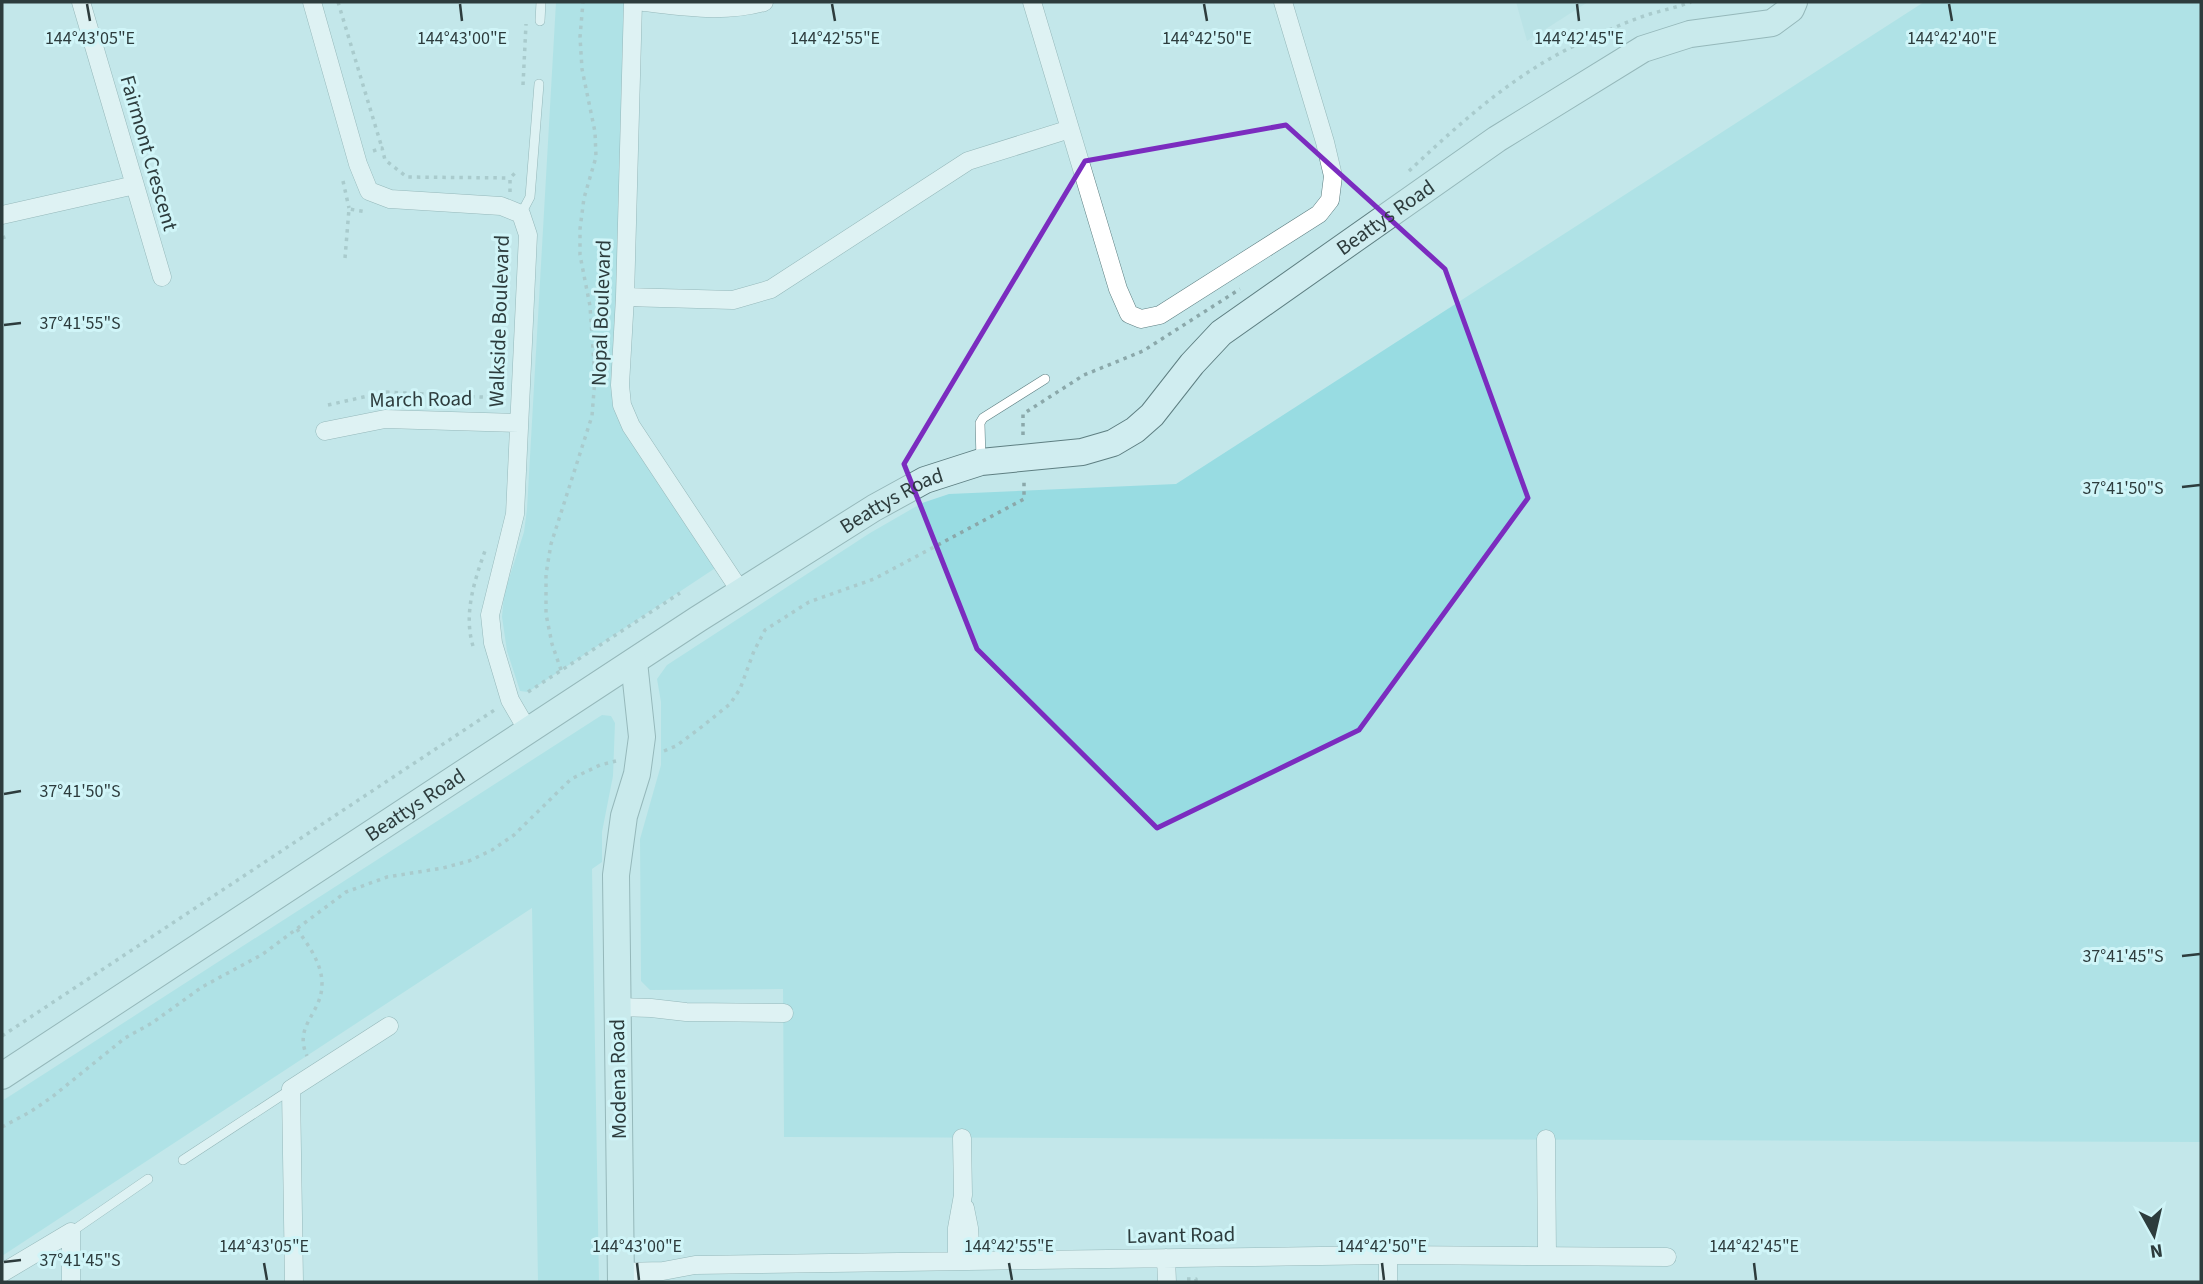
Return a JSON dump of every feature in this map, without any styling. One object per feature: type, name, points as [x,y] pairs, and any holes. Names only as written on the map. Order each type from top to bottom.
[{"type":"street","name":"Fairmont Crescent","points":[[81,2],[162,277]]},
{"type":"street","name":"Walkside Boulevard","points":[[312,2],[356,156],[369,191],[390,199],[500,206],[515,212],[528,235],[515,514],[490,615],[493,643],[510,700],[528,731]]},
{"type":"street","name":"Nopal Boulevard","points":[[633,2],[620,385],[622,405],[631,426],[741,592]]},
{"type":"street","points":[[644,2],[716,8],[748,7],[764,2]]},
{"type":"street","points":[[1032,2],[1118,289],[1129,314],[1141,319],[1160,315],[1319,214],[1331,200],[1333,176],[1325,142],[1283,2]]},
{"type":"street","name":"Beattys Road","points":[[2,1076],[741,592],[874,508],[925,480],[981,462],[1082,453],[1113,443],[1135,430],[1152,415],[1192,364],[1221,333],[1497,139],[1643,49],[1690,34],[1772,23],[1791,9],[1794,2]]},
{"type":"street","points":[[625,297],[733,300],[771,289],[968,160],[1070,129]]},
{"type":"street","points":[[2,215],[135,185]]},
{"type":"street","name":"March Road","points":[[325,431],[385,419],[519,423]]},
{"type":"street","name":"Modena Road","points":[[621,1271],[616,875],[611,835],[618,799],[628,769],[631,727],[619,685],[623,669]]},
{"type":"street","points":[[617,1013],[651,1008],[687,1012],[784,1013]]},
{"type":"street","points":[[293,1282],[291,1089],[389,1026]]},
{"type":"street","points":[[962,1138],[962,1195],[957,1227],[964,1260]]},
{"type":"street","points":[[1546,1139],[1547,1256]]},
{"type":"street","points":[[2,1273],[71,1232]]},
{"type":"street","points":[[71,1232],[71,1282]]},
{"type":"street","points":[[1388,1255],[1388,1282]]},
{"type":"street","name":"Lavant Road","points":[[621,1271],[662,1261],[695,1265],[1388,1255],[1667,1257]]},
{"type":"street","points":[[1167,1282],[1173,1258]]},
{"type":"street","points":[[1173,1258],[1179,1282]]},
{"type":"lane","points":[[540,21],[541,2]]},
{"type":"lane","points":[[515,212],[530,197],[539,85]]},
{"type":"lane","points":[[981,462],[980,423],[983,418],[1045,379]]},
{"type":"lane","points":[[183,1160],[291,1089]]},
{"type":"lane","points":[[71,1232],[148,1179]]},
{"type":"path","points":[[338,2],[385,160],[407,177],[510,178],[518,170]]},
{"type":"path","points":[[561,670],[552,645],[546,614],[546,575],[551,544],[580,459],[594,401],[595,378],[590,306],[580,255],[584,198],[596,157],[596,132],[582,69],[580,37],[583,2]]},
{"type":"path","points":[[539,85],[523,85],[526,22],[540,21]]},
{"type":"path","points":[[345,258],[349,209],[339,160],[382,148]]},
{"type":"path","points":[[510,178],[515,212]]},
{"type":"path","points":[[349,209],[376,214]]},
{"type":"path","points":[[2,238],[8,236]]},
{"type":"path","points":[[328,405],[386,393],[500,398],[499,422]]},
{"type":"path","points":[[474,650],[468,617],[475,580],[487,542]]},
{"type":"path","points":[[2,1036],[510,700],[527,692],[680,593]]},
{"type":"path","points":[[489,699],[492,712]]},
{"type":"path","points":[[2,1127],[52,1097],[125,1038],[152,1023],[202,988],[263,954],[346,892],[369,882]]},
{"type":"path","points":[[297,929],[313,954],[322,982],[317,1007],[302,1035],[306,1054],[318,1072]]},
{"type":"highlighted area","points":[[1286,125],[1445,269],[1528,498],[1359,730],[1157,828],[977,649],[904,464],[1085,161]]},
{"type":"shaded area","points":[[556,2],[633,2],[622,405],[723,563],[528,692],[520,691],[507,651],[502,617],[504,594],[524,532],[527,509]]},
{"type":"shaded area","points":[[1516,2],[1588,2],[1527,41]]},
{"type":"shaded area","points":[[1924,2],[2201,2],[2201,1142],[784,1137],[783,989],[650,990],[641,981],[640,839],[661,765],[661,702],[657,679],[667,665],[870,533],[922,503],[949,494],[1176,484]]},
{"type":"shaded area","points":[[602,715],[611,716],[615,723],[613,776],[602,832],[602,862],[592,869],[599,1282],[538,1282],[532,908],[2,1256],[2,1101]]}]
